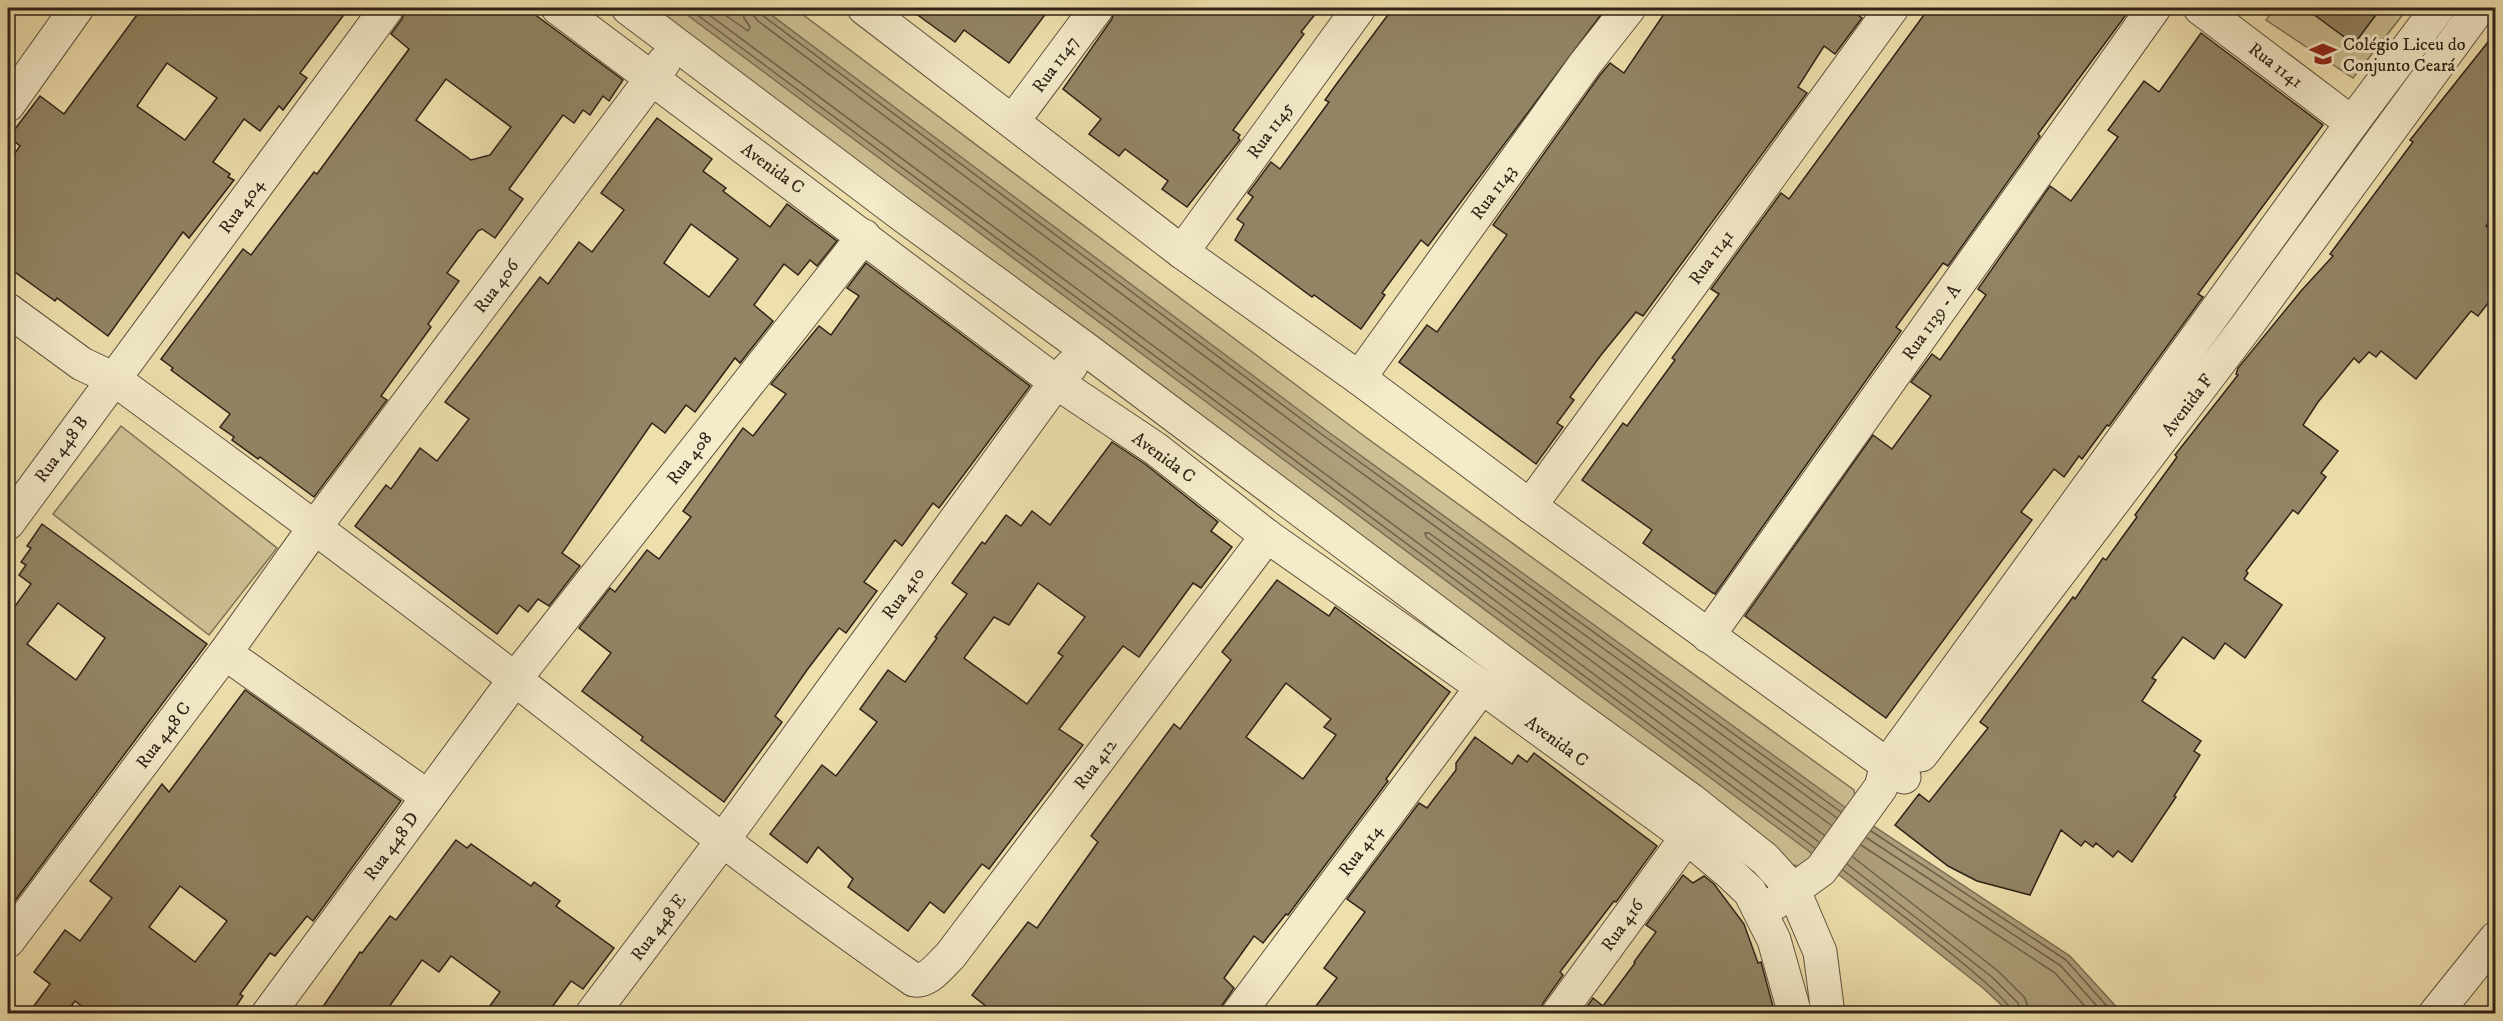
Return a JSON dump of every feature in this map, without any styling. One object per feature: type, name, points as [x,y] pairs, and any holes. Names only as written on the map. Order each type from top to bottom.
[{"type":"street","points":[[8,105],[77,8]]},
{"type":"street","name":"Rua 404","points":[[94,405],[387,8]]},
{"type":"street","name":"Avenida C","points":[[558,8],[1056,382],[1156,449],[1267,536],[1482,687],[1687,837],[1749,892],[1774,940],[1795,1014]]},
{"type":"street","name":"Avenida C","points":[[628,8],[901,214],[1691,800],[1765,859],[1794,891],[1820,952],[1828,1014]]},
{"type":"street","points":[[864,8],[1182,252],[1359,378],[1708,636],[1887,781],[1821,870],[1761,912]]},
{"type":"street","name":"Rua 1147","points":[[1013,121],[1097,8]]},
{"type":"street","name":"Rua 1145","points":[[1182,252],[1359,8]]},
{"type":"street","name":"Rua 1143","points":[[1359,378],[1578,74],[1629,8]]},
{"type":"street","name":"Rua 1141","points":[[1530,506],[1892,8]]},
{"type":"street","name":"Rua 1139 - A","points":[[1708,636],[2154,8]]},
{"type":"street","name":"Rua 1141","points":[[2200,8],[2352,123]]},
{"type":"street","name":"Avenida F","points":[[1887,781],[2219,307],[2438,8]]},
{"type":"street","name":"Avenida F","points":[[1887,781],[2246,327],[2479,8]]},
{"type":"street","name":"Rua 406","points":[[315,527],[677,44]]},
{"type":"street","name":"Rua 408","points":[[515,680],[864,236]]},
{"type":"street","points":[[2219,307],[2246,327]]},
{"type":"street","points":[[8,310],[82,364],[114,379],[315,527],[723,840]]},
{"type":"street","name":"Rua 410","points":[[723,840],[1056,382],[1087,350]]},
{"type":"street","name":"Rua 448 B","points":[[8,523],[17,490],[94,405]]},
{"type":"street","name":"Rua 448 C","points":[[8,940],[225,653],[315,527]]},
{"type":"street","name":"Rua 412","points":[[723,840],[859,942],[914,980],[919,981],[929,976],[950,956],[1267,536]]},
{"type":"street","points":[[225,653],[428,797]]},
{"type":"street","name":"Rua 448 D","points":[[268,1014],[515,680]]},
{"type":"street","name":"Rua 414","points":[[1238,1014],[1482,687]]},
{"type":"street","name":"Rua 416","points":[[1558,1014],[1687,837]]},
{"type":"street","name":"Rua 448 E","points":[[592,1014],[723,840]]},
{"type":"street","points":[[2435,1014],[2496,938]]},
{"type":"shaded area","points":[[643,8],[794,8],[1364,436],[1854,790],[1857,809],[1814,869],[1782,863]]},
{"type":"shaded area","points":[[2275,8],[2305,8],[2354,44],[2381,8],[2408,8],[2353,78],[2266,20]]},
{"type":"shaded area","points":[[121,426],[277,548],[209,635],[53,514]]},
{"type":"water","points":[[678,8],[762,8],[1327,431],[1846,808],[2070,956],[2122,1013],[2010,1013],[1983,988],[1806,849]]},
{"type":"building","points":[[142,8],[349,8],[300,73],[307,78],[283,110],[279,106],[260,131],[244,119],[213,162],[230,174],[228,177],[234,180],[189,238],[183,232],[108,336],[57,298],[55,301],[8,267],[8,163],[20,146],[9,137],[40,96],[64,114]],"holes":[[[167,63],[217,98],[185,140],[137,106]]]},
{"type":"building","points":[[405,8],[526,8],[623,80],[609,101],[603,96],[590,115],[583,110],[574,123],[563,115],[509,189],[523,199],[495,238],[482,229],[478,231],[447,273],[459,281],[428,324],[431,327],[381,396],[387,400],[314,497],[260,457],[258,459],[232,440],[234,437],[220,427],[230,414],[171,370],[173,368],[161,359],[243,249],[251,255],[314,172],[317,174],[409,49],[391,34],[402,19]],"holes":[[[446,79],[511,127],[490,155],[471,160],[416,120]]]},
{"type":"building","points":[[908,8],[1050,8],[1009,63],[964,30],[955,42]]},
{"type":"building","points":[[1115,8],[1320,8],[1301,32],[1304,34],[1233,130],[1240,135],[1238,138],[1240,140],[1187,207],[1162,189],[1168,181],[1125,149],[1119,156],[1089,134],[1101,119],[1063,89],[1112,19]]},
{"type":"building","points":[[1393,8],[1606,8],[1428,246],[1421,240],[1382,293],[1385,295],[1361,329],[1314,295],[1312,297],[1235,240],[1244,224],[1237,219],[1253,197],[1248,193],[1271,162],[1280,169],[1329,102],[1325,100]]},
{"type":"building","points":[[1668,8],[1848,8],[1862,18],[1835,54],[1824,46],[1798,87],[1807,93],[1643,316],[1636,312],[1570,397],[1574,400],[1557,423],[1563,427],[1536,464],[1399,362],[1427,325],[1437,332],[1507,235],[1493,225],[1600,75],[1610,63],[1624,73]]},
{"type":"building","points":[[1929,8],[2131,8],[2038,134],[2040,136],[1948,266],[1943,263],[1896,327],[1901,331],[1715,594],[1643,543],[1652,530],[1582,480],[1623,423],[1627,426],[1675,360],[1672,358],[1719,294],[1711,289],[1781,193],[1789,199]]},
{"type":"building","name":"Colégio Liceu do Conjunto Ceará","points":[[2305,8],[2381,8],[2354,44]]},
{"type":"building","points":[[2496,32],[2496,213],[2486,226],[2496,233],[2496,293],[2478,316],[2471,311],[2416,379],[2381,351],[2376,357],[2369,352],[2359,363],[2354,358],[2318,402],[2303,425],[2338,451],[2321,473],[2326,477],[2298,514],[2293,510],[2246,571],[2248,573],[2244,579],[2282,605],[2245,658],[2225,643],[2214,659],[2183,637],[2152,678],[2156,680],[2142,701],[2201,741],[2194,751],[2200,755],[2174,796],[2176,797],[2132,862],[2118,851],[2113,857],[2096,843],[2093,847],[2085,841],[2081,846],[2061,830],[2030,895],[1977,881],[1948,866],[1895,825],[1919,794],[1929,802],[1988,728],[1980,722],[2073,597],[2075,599],[2103,558],[2106,560],[2177,457],[2175,455],[2238,375],[2236,374],[2238,368],[2333,256],[2330,254],[2413,142],[2410,140]]},
{"type":"building","points":[[2201,33],[2323,125],[2198,294],[2203,297],[2109,426],[2107,425],[2082,459],[2079,456],[2064,477],[2054,469],[2021,512],[2032,520],[1886,718],[1745,616],[1873,435],[1892,449],[1931,396],[1911,382],[1932,354],[1940,360],[1986,295],[1978,289],[2050,186],[2071,201],[2118,137],[2108,130],[2144,81],[2159,92]]},
{"type":"building","points":[[657,118],[712,159],[703,171],[726,188],[723,191],[770,227],[787,204],[837,241],[817,266],[810,260],[798,275],[784,264],[754,305],[773,321],[740,363],[735,358],[695,412],[686,405],[665,433],[652,423],[562,553],[580,566],[549,606],[538,599],[528,612],[519,605],[497,634],[355,526],[386,485],[391,489],[420,448],[437,461],[469,419],[445,402],[540,277],[548,284],[579,242],[592,252],[624,210],[601,193]],"holes":[[[691,224],[738,259],[709,297],[664,263]]]},
{"type":"building","points":[[866,263],[1030,386],[939,508],[933,503],[902,546],[895,540],[864,582],[877,591],[846,633],[839,628],[807,670],[775,716],[782,722],[724,802],[641,740],[643,737],[582,691],[611,653],[579,628],[610,588],[615,592],[647,550],[659,559],[691,517],[683,511],[743,428],[753,436],[786,394],[771,384],[819,326],[831,335],[859,296],[847,288]]},
{"type":"building","points":[[1112,442],[1145,464],[1218,522],[1211,531],[1232,547],[1201,588],[1193,583],[1139,657],[1123,646],[1059,729],[1083,745],[989,869],[982,864],[944,913],[930,902],[908,931],[848,887],[853,879],[818,847],[807,863],[770,834],[822,765],[836,776],[877,722],[860,709],[888,670],[905,682],[967,594],[952,583],[982,542],[985,544],[1006,515],[1021,526],[1032,511],[1050,525]],"holes":[[[1038,583],[1085,617],[1058,653],[1063,656],[1027,704],[964,658],[994,617],[1009,625]]]},
{"type":"building","points":[[42,524],[207,644],[8,910],[8,616],[31,584],[19,575],[26,565],[21,562],[31,548],[27,546]],"holes":[[[58,603],[105,638],[76,680],[27,644]]]},
{"type":"building","points":[[1277,580],[1329,616],[1335,607],[1450,692],[1386,779],[1388,781],[1288,915],[1286,914],[1263,943],[1254,936],[1224,978],[1234,988],[1216,1014],[996,1014],[972,995],[1028,922],[1037,928],[1098,842],[1091,836],[1174,724],[1180,729],[1231,660],[1222,652]],"holes":[[[1286,683],[1331,719],[1324,727],[1336,735],[1303,779],[1246,737]]]},
{"type":"building","points":[[245,690],[401,801],[313,921],[307,916],[275,956],[270,953],[240,994],[243,996],[231,1014],[92,1014],[75,1001],[65,1014],[28,1014],[50,984],[34,972],[65,930],[80,941],[112,898],[90,881],[162,784],[169,792]],"holes":[[[180,886],[227,921],[195,962],[149,927]]]},
{"type":"building","points":[[1475,737],[1512,764],[1518,755],[1527,762],[1534,753],[1657,846],[1560,972],[1563,975],[1543,1003],[1540,1014],[1310,1014],[1337,978],[1324,968],[1365,912],[1347,899],[1419,803],[1427,808],[1456,770],[1456,763]]},
{"type":"building","points":[[456,840],[467,848],[471,844],[531,886],[534,882],[560,901],[556,906],[614,948],[583,989],[571,981],[547,1014],[484,1014],[500,992],[451,956],[439,972],[422,960],[384,1014],[318,1014],[360,952],[362,953],[390,916],[396,920]]},
{"type":"building","points":[[1683,875],[1693,883],[1704,876],[1714,884],[1744,924],[1758,963],[1761,962],[1775,1014],[1582,1014],[1593,998],[1603,1006],[1635,963],[1656,932],[1646,925]]},
{"type":"place","name":"Colégio Liceu do Conjunto Ceará","points":[[2323,54]]}]
